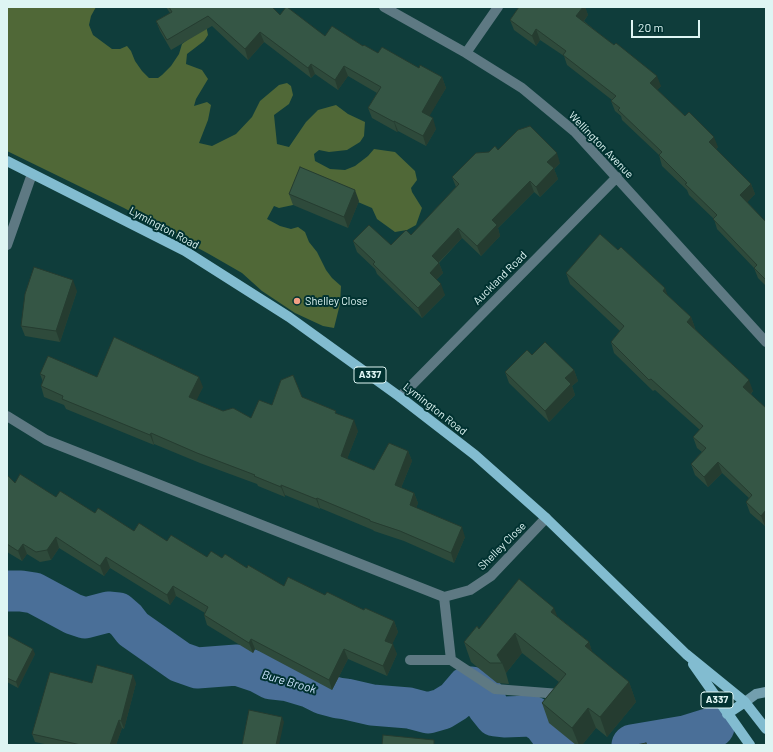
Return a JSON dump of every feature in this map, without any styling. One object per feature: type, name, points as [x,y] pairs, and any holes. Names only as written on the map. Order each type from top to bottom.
[{"type":"main road","name":"Lymington Road","points":[[7,161],[185,251],[289,317],[400,397],[475,454],[546,518],[686,654]]},
{"type":"main road","name":"A337","points":[[686,654],[745,702],[766,729]]},
{"type":"main road","name":"A337","points":[[686,654],[750,745]]},
{"type":"main road","points":[[727,714],[745,702]]},
{"type":"street","name":"Wellington Avenue","points":[[384,7],[466,53],[522,88],[575,132],[766,342]]},
{"type":"street","points":[[466,53],[498,7]]},
{"type":"street","points":[[7,245],[32,174]]},
{"type":"street","name":"Auckland Road","points":[[400,397],[617,177]]},
{"type":"street","points":[[7,416],[46,440],[444,598],[451,660]]},
{"type":"street","name":"Shelley Close","points":[[444,598],[470,590],[491,576],[546,518]]},
{"type":"street","points":[[410,660],[451,660],[495,689],[560,694]]},
{"type":"street","points":[[745,702],[756,694],[766,692]]},
{"type":"green space","points":[[7,7],[96,7],[91,16],[89,25],[93,35],[112,49],[120,49],[127,46],[135,61],[149,78],[158,78],[162,75],[171,66],[179,54],[182,44],[206,25],[208,35],[204,41],[187,54],[186,64],[202,70],[208,79],[196,99],[194,106],[207,102],[211,105],[208,120],[199,143],[212,146],[236,134],[252,117],[260,101],[279,85],[287,83],[291,86],[293,95],[289,104],[274,115],[277,144],[289,147],[306,122],[318,110],[336,105],[348,114],[365,122],[364,136],[360,142],[347,150],[329,152],[319,150],[314,154],[315,161],[330,169],[345,170],[355,166],[368,156],[374,149],[395,152],[415,171],[417,180],[411,188],[422,208],[416,225],[407,230],[395,232],[377,219],[372,208],[304,179],[293,205],[279,208],[274,206],[267,219],[280,226],[291,229],[298,227],[305,232],[309,242],[317,252],[326,270],[341,286],[340,304],[334,328],[323,326],[295,313],[262,291],[242,273],[209,254],[124,208],[7,151]]},
{"type":"building","points":[[169,7],[272,7],[280,15],[287,7],[325,36],[332,26],[363,46],[364,45],[378,53],[382,47],[419,68],[420,65],[442,77],[422,112],[433,118],[423,136],[368,108],[381,87],[344,66],[335,80],[311,64],[308,68],[260,32],[245,49],[208,16],[167,40],[156,21],[172,12]]},
{"type":"building","points":[[519,7],[583,7],[576,16],[614,45],[616,43],[657,76],[650,83],[685,116],[689,112],[714,137],[709,142],[751,184],[740,195],[765,221],[766,220],[766,280],[754,268],[757,265],[713,219],[717,215],[685,184],[687,183],[659,155],[662,152],[618,110],[620,108],[611,101],[616,96],[563,55],[566,51],[536,29],[532,36],[510,20]]},
{"type":"building","points":[[530,126],[557,153],[547,162],[554,168],[536,187],[530,181],[492,220],[497,225],[477,246],[458,228],[432,256],[439,263],[430,273],[441,284],[418,308],[373,264],[375,262],[353,241],[369,225],[391,245],[406,230],[411,235],[459,184],[452,177],[476,153],[489,152],[495,146],[498,150],[518,130]]},
{"type":"building","points":[[300,167],[355,190],[344,217],[289,194]]},
{"type":"building","points":[[600,234],[618,250],[621,247],[665,288],[663,291],[691,317],[687,322],[749,380],[743,387],[766,408],[766,510],[761,516],[746,502],[752,495],[718,462],[704,477],[691,464],[706,448],[693,437],[703,426],[651,379],[649,380],[611,342],[624,326],[566,273]]},
{"type":"building","points":[[34,267],[73,280],[56,331],[21,326],[25,294]]},
{"type":"building","points":[[114,337],[199,377],[189,397],[223,411],[233,408],[251,418],[259,400],[272,405],[281,380],[293,375],[302,397],[336,411],[335,413],[354,420],[341,456],[374,470],[389,443],[408,451],[395,485],[414,493],[410,505],[462,527],[451,553],[317,498],[316,499],[281,485],[281,487],[151,433],[150,435],[62,399],[63,396],[41,386],[45,376],[40,374],[48,356],[97,377]]},
{"type":"building","points":[[545,342],[574,370],[565,378],[571,384],[545,411],[505,372],[527,350],[532,355]]},
{"type":"building","points":[[20,474],[56,497],[60,491],[95,513],[98,508],[134,531],[139,523],[167,541],[171,535],[207,557],[211,551],[222,558],[225,554],[247,568],[248,565],[284,586],[288,577],[325,595],[327,592],[364,610],[365,608],[394,621],[385,641],[393,644],[383,666],[344,649],[329,680],[251,639],[249,643],[204,615],[208,607],[173,586],[167,595],[106,557],[100,566],[56,537],[47,550],[36,552],[23,544],[18,551],[7,544],[7,475],[15,483]]},
{"type":"building","points":[[519,579],[554,608],[551,612],[589,642],[585,646],[629,682],[600,717],[588,708],[572,728],[542,703],[566,674],[515,633],[497,655],[502,663],[490,663],[464,642],[477,626],[479,629]]},
{"type":"building","points":[[7,635],[33,649],[16,682],[7,678]]},
{"type":"building","points":[[97,665],[133,675],[121,721],[119,720],[110,745],[81,745],[32,734],[50,672],[92,683]]},
{"type":"building","points":[[249,710],[282,717],[276,745],[242,745]]},
{"type":"building","points":[[383,735],[434,740],[434,745],[382,745]]},
{"type":"building","points":[[646,743],[647,745],[636,745]]},
{"type":"waterway","name":"Bure Brook","points":[[7,591],[34,593],[73,614],[85,618],[108,612],[118,613],[133,629],[180,662],[197,668],[237,665],[258,672],[271,679],[289,681],[338,698],[372,705],[409,708],[428,713],[442,709],[455,701],[467,687],[472,687],[485,697],[487,706],[495,716],[532,716],[543,723],[557,745]]},
{"type":"waterway","name":"Bure Brook","points":[[632,745],[685,736],[714,727]]},
{"type":"place","name":"Shelley Close","points":[[297,301]]}]
